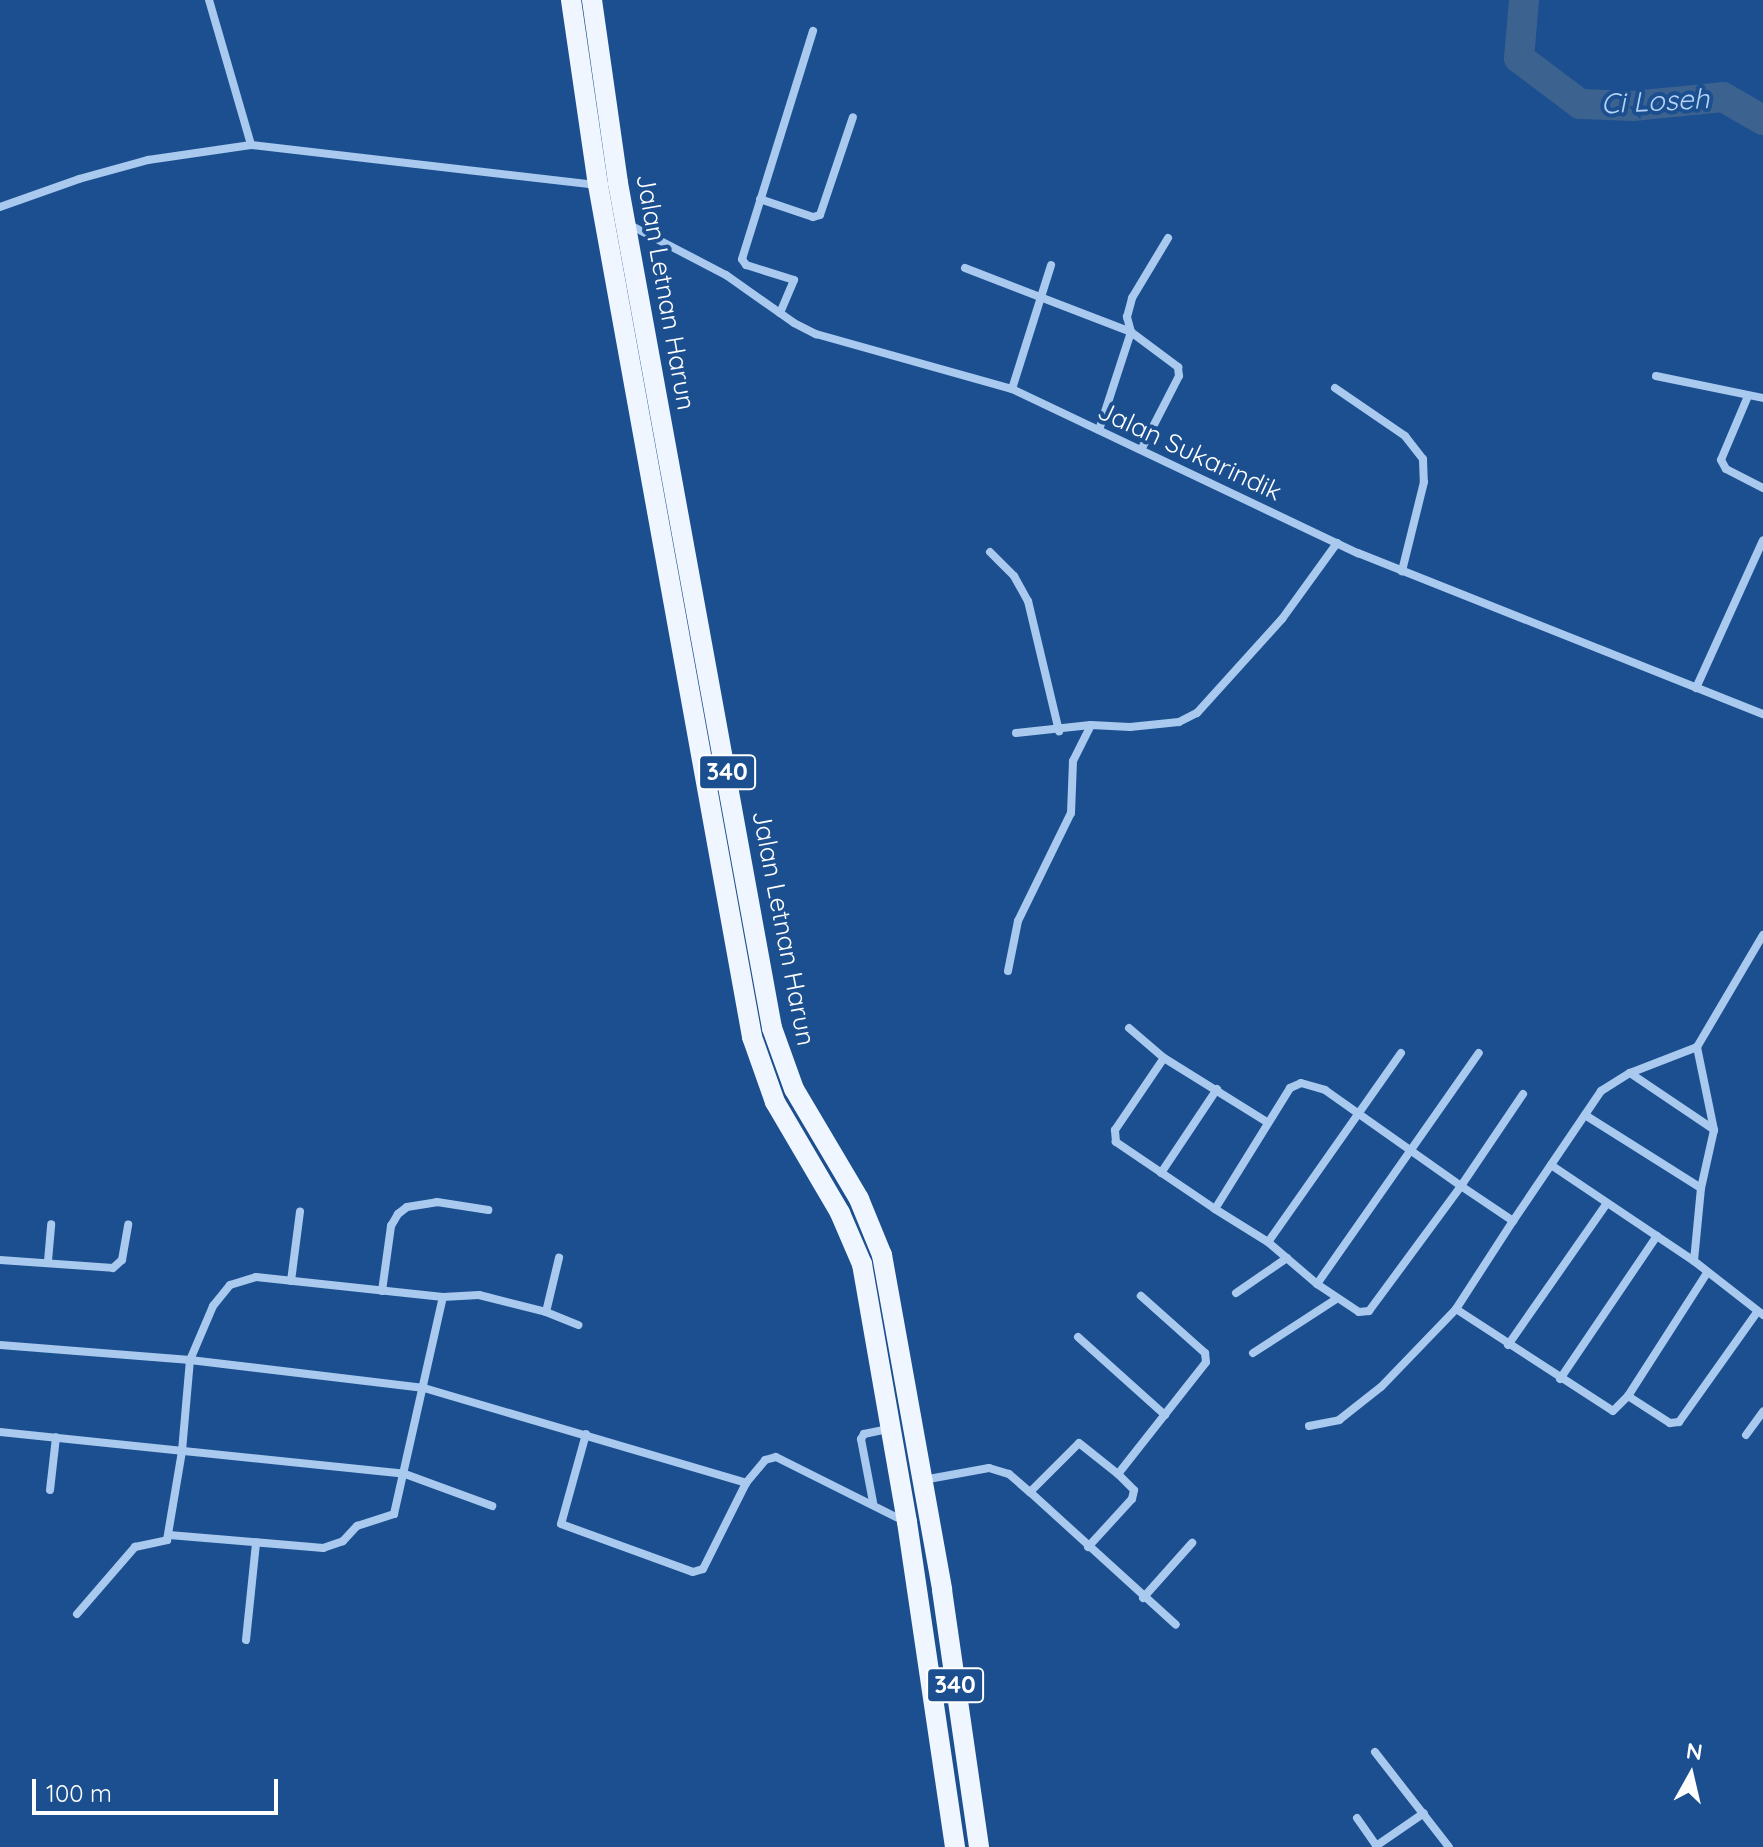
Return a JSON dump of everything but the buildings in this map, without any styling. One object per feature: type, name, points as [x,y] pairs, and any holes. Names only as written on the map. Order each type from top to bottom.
[{"type":"main road","name":"Jalan Letnan Harun","points":[[571,0],[704,646],[772,1028],[794,1089],[859,1199],[882,1255],[922,1480],[979,1847]]},
{"type":"main road","name":"Jalan Letnan Harun","points":[[598,4],[608,184]]},
{"type":"main road","name":"Jalan Letnan Harun","points":[[616,222],[683,649],[752,1037],[775,1102],[840,1213],[862,1264],[907,1522],[955,1847]]},
{"type":"main road","points":[[683,649],[704,646]]},
{"type":"street","points":[[209,0],[251,145]]},
{"type":"street","points":[[780,313],[794,280],[746,265],[742,259],[813,31]]},
{"type":"street","points":[[760,199],[813,217],[820,215],[853,117]]},
{"type":"street","points":[[0,207],[79,179],[148,160],[251,145],[608,184]]},
{"type":"street","name":"Jalan Sukarindik","points":[[616,222],[726,275],[816,334],[1012,389],[1337,543],[1763,714]]},
{"type":"street","points":[[1099,430],[1131,332],[1127,317],[1132,298],[1168,238]]},
{"type":"street","points":[[1012,389],[1051,265]]},
{"type":"street","points":[[965,268],[1040,294],[1131,332],[1180,371],[1141,450]]},
{"type":"street","points":[[1656,376],[1763,398]]},
{"type":"street","points":[[1335,388],[1405,436],[1423,459],[1424,482],[1402,571]]},
{"type":"street","points":[[1748,396],[1722,455],[1722,465],[1763,488]]},
{"type":"street","points":[[1696,688],[1763,540]]},
{"type":"street","points":[[1016,733],[1059,731],[1091,725],[1130,727],[1179,722],[1197,713],[1282,619],[1337,543]]},
{"type":"street","points":[[990,552],[1014,576],[1028,601],[1059,731]]},
{"type":"street","points":[[1008,971],[1018,921],[1071,813],[1073,761],[1091,725]]},
{"type":"street","points":[[1309,1426],[1339,1420],[1360,1406],[1456,1309],[1601,1091],[1630,1073],[1697,1047],[1763,935]]},
{"type":"street","points":[[1129,1028],[1164,1058],[1267,1122]]},
{"type":"street","points":[[1694,1261],[1701,1188],[1714,1130],[1697,1047]]},
{"type":"street","points":[[1268,1242],[1401,1053]]},
{"type":"street","points":[[1317,1284],[1479,1053]]},
{"type":"street","points":[[1164,1058],[1114,1134],[1116,1142],[1268,1242],[1336,1299],[1359,1312],[1369,1311],[1461,1186],[1523,1094]]},
{"type":"street","points":[[1630,1073],[1714,1130]]},
{"type":"street","points":[[1215,1209],[1290,1088],[1301,1083],[1325,1090],[1411,1153],[1513,1221]]},
{"type":"street","points":[[1161,1173],[1217,1089]]},
{"type":"street","points":[[1585,1115],[1701,1188]]},
{"type":"street","points":[[1551,1165],[1694,1261],[1761,1313],[1679,1422],[1670,1423],[1628,1396]]},
{"type":"street","points":[[382,1291],[391,1226],[407,1207],[437,1202],[488,1210]]},
{"type":"street","points":[[1508,1345],[1607,1203]]},
{"type":"street","points":[[291,1281],[300,1212]]},
{"type":"street","points":[[48,1261],[51,1224]]},
{"type":"street","points":[[0,1260],[113,1268],[122,1260],[128,1225]]},
{"type":"street","points":[[1560,1379],[1657,1236]]},
{"type":"street","points":[[546,1312],[559,1258]]},
{"type":"street","points":[[1236,1293],[1287,1258]]},
{"type":"street","points":[[1456,1309],[1613,1411],[1628,1396],[1707,1273]]},
{"type":"street","points":[[77,1614],[135,1547],[163,1543],[169,1535],[182,1451],[190,1360],[213,1306],[230,1285],[256,1277],[443,1297],[479,1295],[546,1312],[578,1325]]},
{"type":"street","points":[[1118,1474],[1206,1362],[1207,1356],[1141,1296]]},
{"type":"street","points":[[169,1535],[334,1547],[357,1526],[394,1514],[443,1297]]},
{"type":"street","points":[[1253,1353],[1336,1299]]},
{"type":"street","points":[[1078,1337],[1165,1415]]},
{"type":"street","points":[[0,1345],[190,1360],[424,1388],[746,1483]]},
{"type":"street","points":[[1746,1435],[1763,1412]]},
{"type":"street","points":[[873,1502],[861,1439],[864,1434],[889,1429]]},
{"type":"street","points":[[0,1432],[405,1474],[492,1506]]},
{"type":"street","points":[[586,1434],[561,1524],[693,1572],[703,1569],[746,1483],[765,1460],[776,1457],[873,1502],[907,1522],[929,1523]]},
{"type":"street","points":[[50,1490],[56,1437]]},
{"type":"street","points":[[1030,1492],[1075,1443],[1082,1444],[1118,1474],[1135,1494],[1088,1547]]},
{"type":"street","points":[[922,1480],[989,1468],[1009,1474],[1176,1625]]},
{"type":"street","points":[[246,1640],[256,1543]]},
{"type":"street","points":[[1143,1598],[1192,1543]]},
{"type":"street","points":[[1375,1752],[1449,1847]]},
{"type":"street","points":[[1357,1818],[1376,1847],[1424,1813]]},
{"type":"waterway","name":"Ci Loseh","points":[[1524,0],[1519,58],[1580,104],[1633,106],[1723,97],[1763,120]]}]
